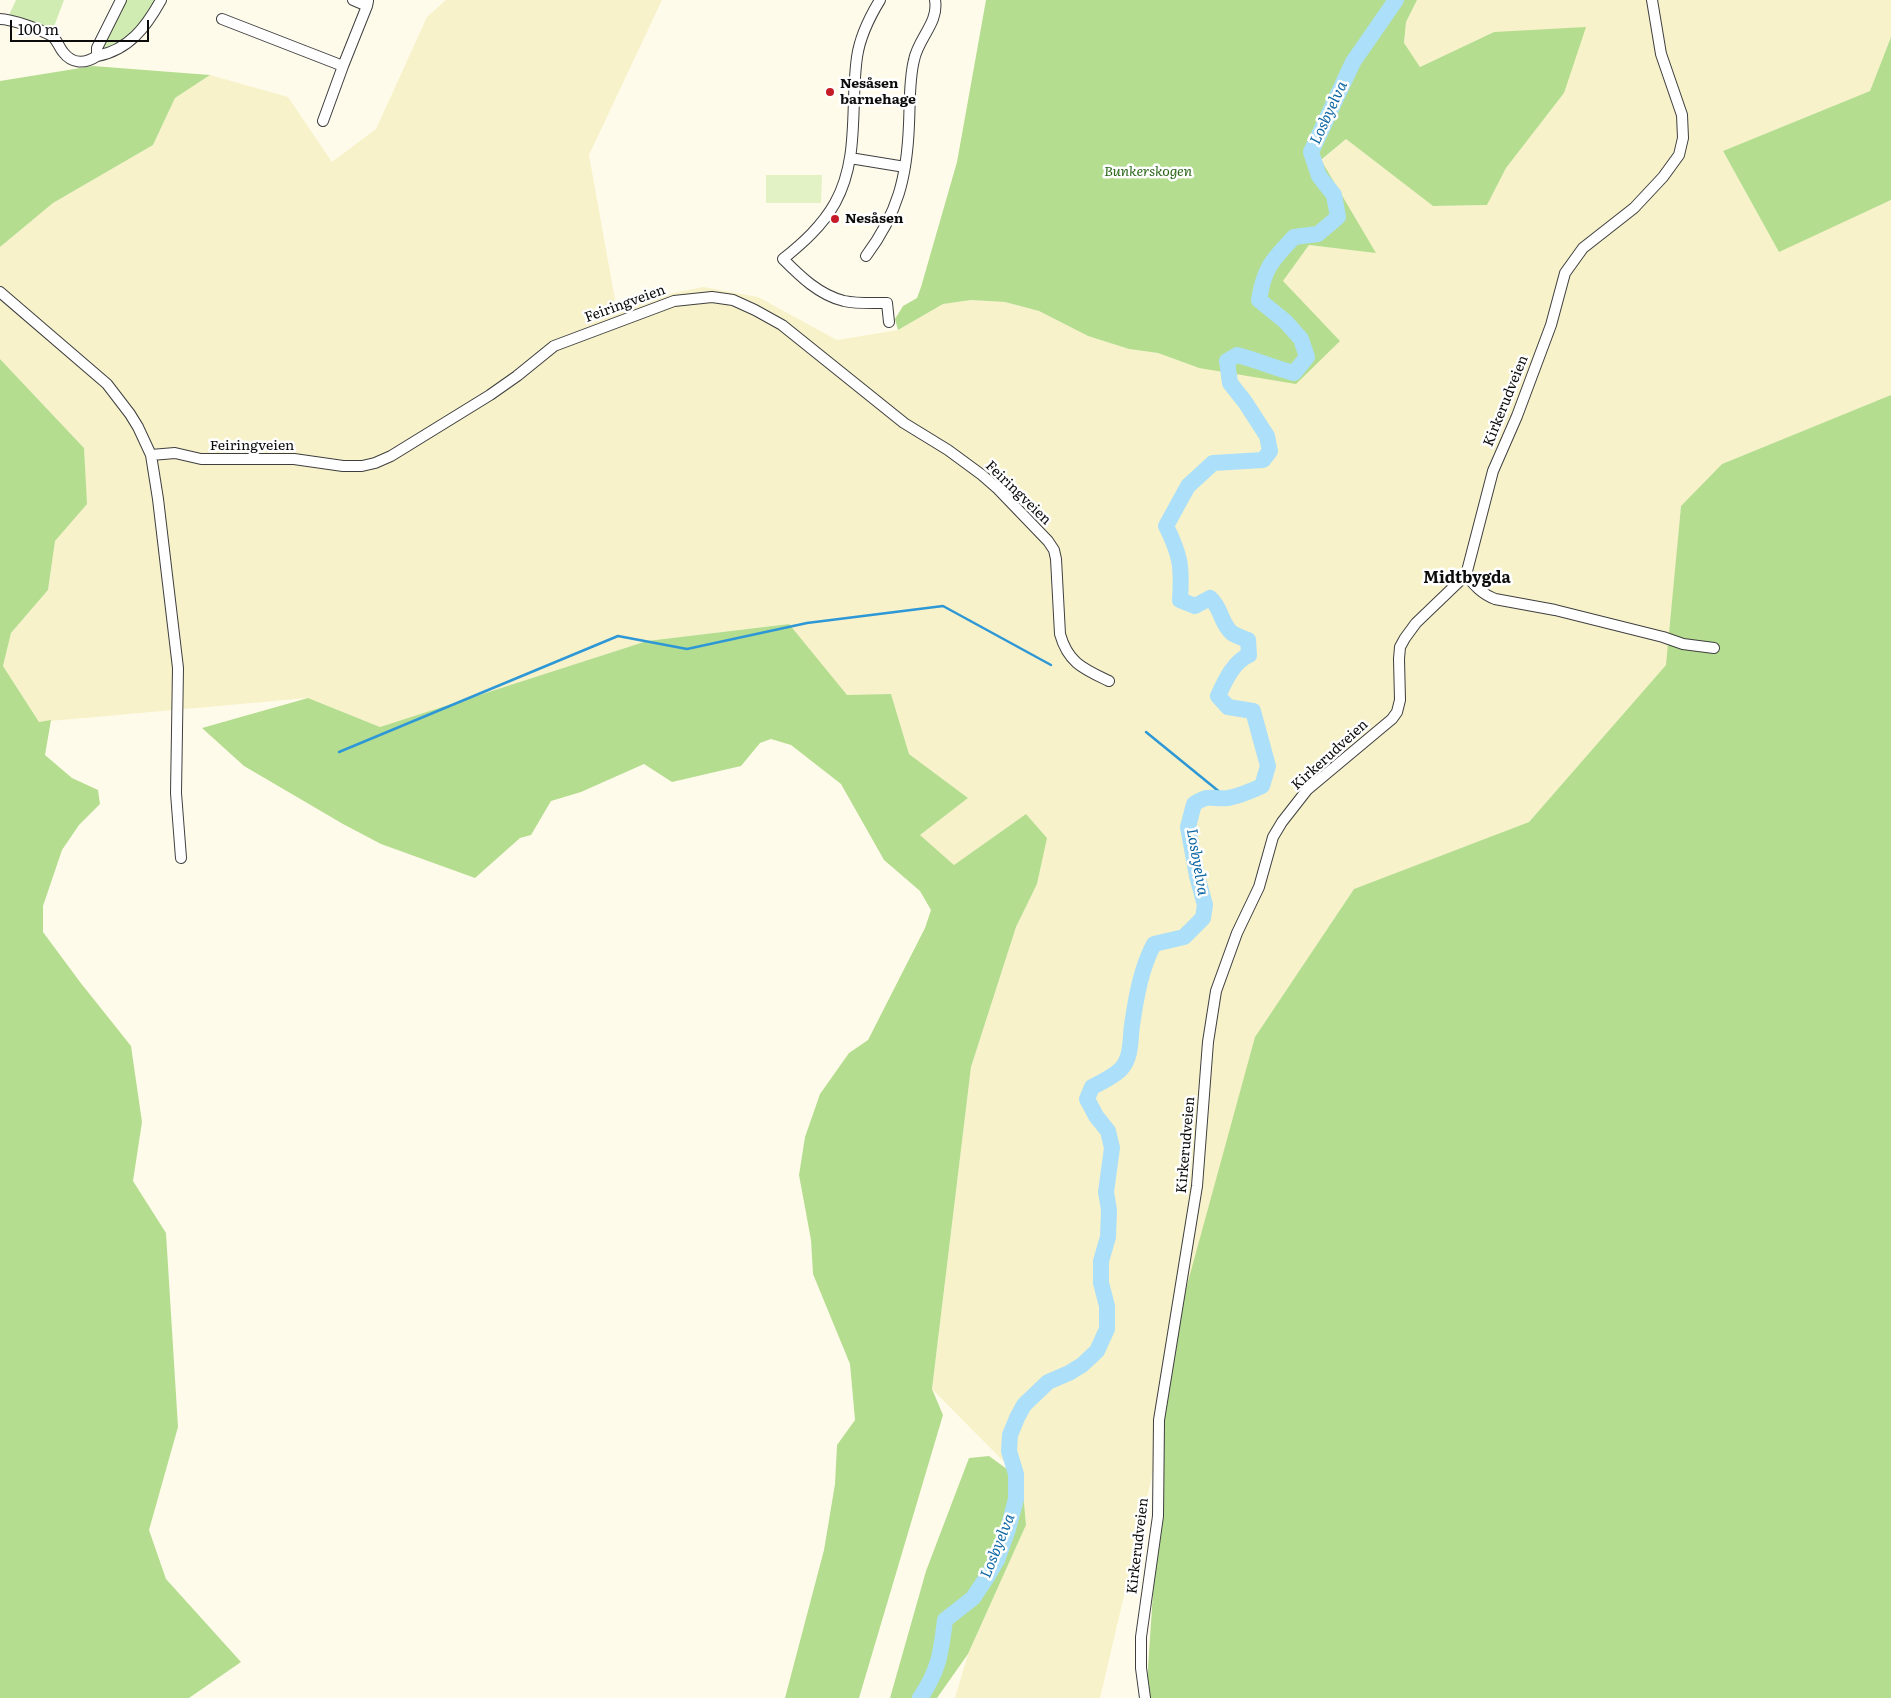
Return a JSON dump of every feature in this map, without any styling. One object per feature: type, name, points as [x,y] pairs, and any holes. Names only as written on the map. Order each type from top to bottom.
[{"type":"street","points":[[97,56],[97,48],[120,0]]},
{"type":"street","points":[[0,19],[18,22],[52,36],[63,52],[70,58],[80,63],[89,62],[97,56],[106,55],[137,35],[146,26],[161,0]]},
{"type":"street","points":[[323,121],[368,3],[353,0]]},
{"type":"street","points":[[880,0],[867,25],[857,56],[850,158],[842,188],[831,210],[815,231],[783,259],[816,288],[842,300],[858,303],[887,303],[889,322]]},
{"type":"street","points":[[866,256],[885,230],[898,197],[905,167],[913,62],[918,46],[934,20],[935,0]]},
{"type":"street","name":"Kirkerudveien","points":[[1145,1698],[1141,1668],[1141,1637],[1158,1516],[1159,1420],[1197,1186],[1208,1042],[1216,991],[1237,933],[1259,887],[1273,837],[1282,822],[1307,790],[1392,719],[1397,712],[1400,700],[1399,659],[1400,648],[1404,638],[1416,623],[1466,575],[1493,471],[1517,416],[1551,325],[1565,273],[1583,248],[1634,208],[1664,177],[1679,155],[1683,138],[1682,116],[1661,54],[1652,0]]},
{"type":"street","points":[[222,19],[344,66]]},
{"type":"street","points":[[850,158],[905,167]]},
{"type":"street","points":[[0,292],[107,384],[130,414],[151,455],[178,668],[176,786],[181,858]]},
{"type":"street","name":"Feiringveien","points":[[151,455],[174,453],[201,459],[294,459],[343,466],[362,466],[375,463],[391,456],[490,395],[554,346],[674,301],[712,297],[733,300],[782,325],[904,423],[948,450],[998,489],[1048,541],[1054,550],[1060,634],[1068,655],[1079,665],[1109,681]]},
{"type":"street","points":[[1466,575],[1486,596],[1495,599],[1555,610],[1684,644],[1714,648]]},
{"type":"shaded area","points":[[446,0],[662,0],[589,155],[616,305],[703,287],[758,297],[837,340],[898,330],[943,304],[971,300],[1005,302],[1039,311],[1088,336],[1129,349],[1158,353],[1199,368],[1340,341],[1282,282],[1309,245],[1375,252],[1321,161],[1346,139],[1433,206],[1487,205],[1506,168],[1564,93],[1494,32],[1420,67],[1404,44],[1406,22],[1417,0],[1891,0],[1891,37],[1870,91],[1723,151],[1779,251],[1891,200],[1891,395],[1722,464],[1681,506],[1667,664],[1529,822],[1354,889],[1255,1037],[1100,1698],[955,1698],[968,1654],[1026,1525],[1022,1480],[932,1389],[971,1067],[1016,927],[1037,884],[1047,838],[1026,814],[954,865],[920,835],[968,798],[909,754],[891,694],[847,696],[788,624],[647,641],[380,727],[308,698],[39,722],[3,666],[11,633],[48,590],[55,541],[86,504],[84,448],[0,359],[0,247],[53,203],[153,145],[175,98],[210,75],[288,97],[332,162],[376,129],[427,17]]},
{"type":"green space","points":[[16,0],[64,0],[52,32],[9,15]]},
{"type":"green space","points":[[123,0],[158,0],[144,24],[119,42],[101,49]]},
{"type":"green space","name":"Bunkerskogen","points":[[986,0],[1417,0],[1406,22],[1404,43],[1420,67],[1494,32],[1586,27],[1564,93],[1506,168],[1487,205],[1433,206],[1346,139],[1321,160],[1376,253],[1309,245],[1283,281],[1340,341],[1296,384],[1199,368],[1158,353],[1129,349],[1088,336],[1039,311],[1005,302],[971,300],[943,304],[898,330],[895,319],[903,306],[917,298],[921,287],[957,162]]},
{"type":"green space","points":[[1891,37],[1891,200],[1779,252],[1723,151],[1870,91]]},
{"type":"green space","points":[[93,66],[210,75],[175,98],[153,145],[53,203],[0,247],[0,81]]},
{"type":"green space","points":[[766,175],[822,175],[821,203],[766,203]]},
{"type":"green space","points":[[0,359],[84,448],[87,504],[55,541],[48,590],[11,633],[3,666],[39,722],[51,720],[45,755],[72,778],[98,790],[100,804],[79,825],[62,850],[43,906],[43,932],[131,1046],[142,1122],[133,1181],[166,1233],[178,1427],[149,1530],[166,1579],[241,1662],[189,1698],[0,1698]]},
{"type":"green space","points":[[1891,395],[1891,1698],[1146,1698],[1169,1351],[1255,1037],[1354,889],[1529,822],[1666,665],[1681,506],[1722,464]]},
{"type":"green space","points":[[789,624],[847,695],[891,694],[909,754],[968,798],[920,835],[954,865],[1026,814],[1047,838],[1037,884],[1016,927],[971,1067],[932,1389],[943,1415],[859,1698],[785,1698],[824,1550],[835,1484],[837,1445],[855,1420],[850,1364],[813,1274],[811,1240],[799,1175],[805,1137],[820,1094],[849,1053],[868,1040],[925,928],[931,910],[920,891],[884,860],[841,784],[791,745],[771,739],[760,743],[741,766],[672,782],[644,764],[581,792],[551,801],[531,835],[520,838],[475,878],[381,844],[343,824],[244,766],[202,728],[308,698],[380,727],[647,641]]},
{"type":"green space","points":[[989,1456],[1022,1480],[1026,1525],[968,1654],[937,1698],[890,1698],[926,1571],[969,1458]]},
{"type":"waterway","name":"Losbyelva","points":[[920,1698],[931,1679],[938,1661],[945,1620],[973,1598],[997,1560],[1008,1529],[1016,1499],[1016,1474],[1009,1451],[1010,1435],[1017,1418],[1024,1405],[1048,1382],[1082,1365],[1097,1351],[1107,1329],[1107,1306],[1101,1283],[1101,1261],[1108,1237],[1109,1210],[1106,1192],[1112,1148],[1108,1131],[1096,1116],[1087,1099],[1092,1087],[1118,1072],[1125,1064],[1130,1048],[1135,1004],[1140,983],[1149,953],[1154,944],[1184,937],[1203,918],[1205,905],[1197,876],[1188,827],[1194,804],[1208,798],[1237,796],[1262,786],[1268,766],[1253,711],[1228,707],[1218,696],[1234,667],[1249,655],[1248,640],[1228,629],[1217,606],[1210,598],[1195,606],[1180,600],[1181,579],[1178,554],[1166,526],[1188,486],[1213,463],[1263,460],[1270,451],[1267,436],[1230,383],[1227,361],[1237,355],[1294,373],[1307,357],[1301,339],[1286,322],[1259,300],[1263,280],[1270,265],[1294,237],[1318,234],[1338,217],[1334,195],[1319,176],[1311,152],[1353,62],[1396,0]]},
{"type":"waterway","points":[[339,752],[618,636],[687,649],[807,623],[943,606],[1051,665]]},
{"type":"waterway","points":[[1146,732],[1227,798]]},
{"type":"place","name":"Nesåsen barnehage","points":[[830,92]]},
{"type":"place","name":"Nesåsen","points":[[835,219]]},
{"type":"district","name":"Midtbygda","points":[[1467,578]]}]
